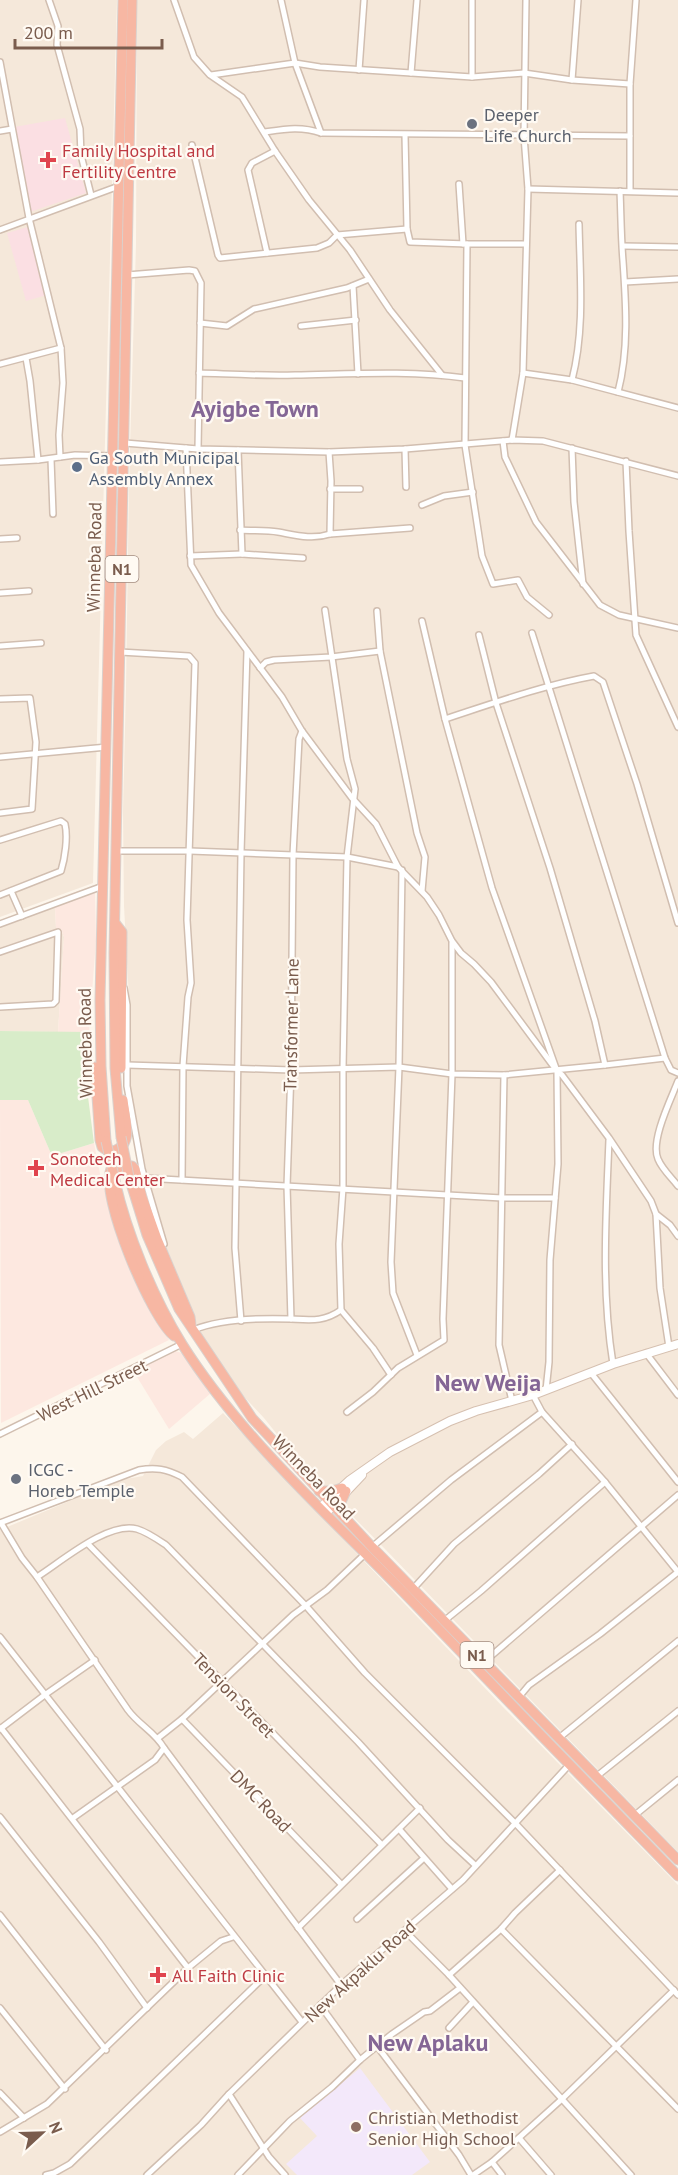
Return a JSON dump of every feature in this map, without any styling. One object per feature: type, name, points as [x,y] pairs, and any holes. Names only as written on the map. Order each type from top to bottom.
[{"type":"highway","name":"Winneba Road","points":[[123,0],[100,1066],[106,1141],[126,1221],[136,1250],[182,1343],[227,1405],[270,1455],[365,1554],[444,1621],[635,1815],[674,1849],[678,1860]]},
{"type":"highway","name":"Winneba Road","points":[[132,0],[115,923],[116,1068],[121,1137],[137,1205],[162,1274],[191,1330],[252,1418],[343,1514],[410,1593],[570,1765],[678,1876]]},
{"type":"highway","points":[[111,511],[123,512]]},
{"type":"highway","points":[[108,652],[118,655],[120,664]]},
{"type":"highway","points":[[101,973],[94,1022],[95,1082],[100,1140],[102,1147],[109,1152],[123,1147],[127,1140],[122,1093],[122,932],[115,923]]},
{"type":"highway","points":[[182,1343],[170,1333],[161,1320],[126,1247],[111,1197],[109,1176],[111,1169],[132,1166],[135,1169],[146,1209],[190,1317],[191,1330]]},
{"type":"highway","points":[[270,1455],[279,1448]]},
{"type":"highway","points":[[319,1491],[344,1490],[343,1514]]},
{"type":"street","points":[[49,0],[58,26],[57,45],[80,129],[81,155],[91,195]]},
{"type":"street","points":[[174,0],[194,57],[210,75],[242,97],[309,200],[390,310],[442,375]]},
{"type":"street","points":[[281,0],[295,63],[321,134]]},
{"type":"street","points":[[359,70],[364,0]]},
{"type":"street","points":[[411,73],[417,0]]},
{"type":"street","points":[[472,0],[472,77]]},
{"type":"street","points":[[513,440],[523,373],[528,189],[524,136],[526,0]]},
{"type":"street","points":[[572,80],[578,0]]},
{"type":"street","points":[[630,191],[630,84],[636,0]]},
{"type":"street","points":[[0,62],[29,218],[61,348],[63,383],[59,435],[60,457]]},
{"type":"street","points":[[210,75],[295,63],[359,70],[472,77],[524,73],[572,80],[630,84]]},
{"type":"street","points":[[265,132],[292,128],[309,129],[321,134],[630,136]]},
{"type":"street","points":[[0,131],[12,129]]},
{"type":"street","points":[[405,135],[407,229],[410,242],[414,244],[526,244]]},
{"type":"street","points":[[192,145],[219,257],[323,246],[337,235],[407,229]]},
{"type":"street","points":[[267,253],[248,170],[252,163],[275,151]]},
{"type":"street","points":[[459,184],[465,244],[465,445],[482,556],[493,584],[518,580],[527,597],[549,615]]},
{"type":"street","points":[[0,230],[118,186]]},
{"type":"street","points":[[528,189],[678,193]]},
{"type":"street","points":[[618,392],[624,361],[625,282],[620,191]]},
{"type":"street","points":[[572,380],[577,358],[582,288],[579,224]]},
{"type":"street","points":[[622,246],[678,247]]},
{"type":"street","points":[[127,275],[195,271],[201,284],[198,448]]},
{"type":"street","points":[[200,323],[227,326],[254,309],[353,286],[369,279]]},
{"type":"street","points":[[625,282],[678,279]]},
{"type":"street","points":[[353,286],[358,374]]},
{"type":"street","points":[[301,326],[356,320]]},
{"type":"street","points":[[0,364],[61,348]]},
{"type":"street","points":[[26,358],[38,460]]},
{"type":"street","points":[[199,373],[292,376],[442,375],[465,378]]},
{"type":"street","points":[[523,373],[572,380],[678,408]]},
{"type":"street","points":[[125,443],[186,448],[329,452],[405,449],[513,440],[543,441],[678,476]]},
{"type":"street","points":[[503,441],[505,457],[536,522],[600,605],[619,615],[678,628]]},
{"type":"street","points":[[186,448],[191,565],[219,613],[282,697],[302,731],[352,798],[376,824],[400,868],[422,891],[439,915],[452,941],[491,982],[556,1071],[562,1075],[609,1138],[651,1201],[656,1215],[660,1288],[669,1347]]},
{"type":"street","points":[[572,448],[574,502],[584,585]]},
{"type":"street","points":[[405,449],[406,487]]},
{"type":"street","points":[[238,450],[242,555]]},
{"type":"street","points":[[329,452],[330,534]]},
{"type":"street","points":[[0,462],[60,457],[114,456]]},
{"type":"street","points":[[51,459],[53,514]]},
{"type":"street","points":[[627,461],[636,635],[678,727]]},
{"type":"street","points":[[330,489],[360,489]]},
{"type":"street","points":[[422,504],[444,496],[473,492]]},
{"type":"street","points":[[240,530],[276,532],[299,537],[322,537],[330,534],[410,528]]},
{"type":"street","points":[[0,539],[17,538]]},
{"type":"street","points":[[190,556],[242,555],[303,558]]},
{"type":"street","points":[[0,593],[29,591]]},
{"type":"street","points":[[325,610],[347,759],[355,789],[352,798],[347,857],[343,1188],[339,1244],[340,1310],[373,1348],[391,1375]]},
{"type":"street","points":[[377,611],[380,651],[417,833],[425,857],[422,891]]},
{"type":"street","points":[[422,621],[445,718],[492,888],[556,1071],[558,1164],[550,1260],[549,1362],[546,1390]]},
{"type":"street","points":[[532,633],[665,1058],[671,1070],[678,1073]]},
{"type":"street","points":[[479,634],[496,703],[550,868],[595,1021],[605,1065]]},
{"type":"street","points":[[0,646],[41,643]]},
{"type":"street","points":[[242,1321],[236,1248],[236,1184],[241,853],[247,651]]},
{"type":"street","points":[[260,668],[266,662],[274,660],[331,657],[380,651]]},
{"type":"street","points":[[120,652],[189,656],[195,663],[187,920],[191,975],[183,1066],[182,1180]]},
{"type":"street","points":[[445,718],[594,676],[603,682],[637,784],[678,923]]},
{"type":"street","points":[[0,699],[30,698],[35,727],[32,809],[0,813]]},
{"type":"street","name":"Transformer Lane","points":[[291,1319],[287,1186],[291,1070],[293,855],[299,739],[302,731]]},
{"type":"street","points":[[0,757],[107,747]]},
{"type":"street","points":[[0,840],[61,821],[65,824],[61,871],[0,895]]},
{"type":"street","points":[[117,852],[190,851],[347,857],[400,868]]},
{"type":"street","points":[[400,868],[399,1067],[391,1262],[393,1293],[417,1355]]},
{"type":"street","points":[[0,924],[103,886]]},
{"type":"street","points":[[11,891],[22,916]]},
{"type":"street","points":[[0,952],[58,932],[56,1001],[53,1004],[0,1007]]},
{"type":"street","points":[[347,1412],[417,1355],[444,1340],[452,1074],[452,941]]},
{"type":"street","points":[[122,984],[127,997],[127,1086],[144,1178],[160,1235],[183,1296],[182,1299]]},
{"type":"street","points":[[127,1065],[291,1070],[399,1067],[452,1074],[504,1075],[665,1058]]},
{"type":"street","points":[[504,1075],[499,1346],[512,1401]]},
{"type":"street","points":[[678,1081],[655,1148],[660,1163],[678,1186]]},
{"type":"street","points":[[609,1138],[604,1282],[606,1317],[613,1364]]},
{"type":"street","points":[[144,1178],[502,1198],[555,1198]]},
{"type":"street","points":[[656,1215],[670,1225],[678,1236]]},
{"type":"street","points":[[191,1330],[213,1324],[242,1321],[291,1319],[317,1321],[331,1317],[340,1310]]},
{"type":"street","name":"West Hill Street","points":[[0,1434],[182,1343]]},
{"type":"street","points":[[323,1510],[344,1490],[350,1480],[390,1452],[427,1432],[476,1411],[533,1395],[613,1364],[678,1344]]},
{"type":"street","points":[[646,1353],[678,1395]]},
{"type":"street","points":[[591,1373],[678,1482]]},
{"type":"street","points":[[519,1697],[529,1685],[600,1634],[678,1572],[605,1482],[542,1412],[533,1395]]},
{"type":"street","points":[[372,1547],[451,1480],[542,1412]]},
{"type":"street","points":[[410,1593],[454,1544],[572,1444]]},
{"type":"street","points":[[341,1985],[158,1738],[135,1719],[0,1523],[139,1470],[155,1468],[167,1470],[182,1477],[306,1606],[365,1673],[516,1824],[676,1993],[519,2138],[492,2162],[472,2175],[377,2046]]},
{"type":"street","points":[[444,1621],[605,1482]]},
{"type":"street","points":[[484,1662],[678,1495]]},
{"type":"street","points":[[37,1577],[103,1535],[122,1529],[135,1529],[166,1545],[263,1643],[448,1840],[476,1865]]},
{"type":"street","name":"Tension Street","points":[[88,1544],[381,1845]]},
{"type":"street","points":[[158,1738],[365,1554]]},
{"type":"street","points":[[1,1640],[46,1694],[264,1977],[302,2022]]},
{"type":"street","points":[[559,1738],[678,1641]]},
{"type":"street","points":[[95,1660],[1,1729],[73,1818],[188,1968]]},
{"type":"street","points":[[597,1776],[678,1711]]},
{"type":"street","name":"DMC Road","points":[[182,1719],[341,1884]]},
{"type":"street","points":[[73,1818],[155,1760],[164,1748]]},
{"type":"street","name":"New Akpaklu Road","points":[[147,2175],[201,2125],[229,2094],[341,1985],[452,1890],[570,1765]]},
{"type":"street","points":[[635,1815],[678,1780]]},
{"type":"street","points":[[298,1928],[420,1808]]},
{"type":"street","points":[[0,1817],[99,1942],[147,2008]]},
{"type":"street","points":[[399,1829],[452,1890]]},
{"type":"street","points":[[357,1919],[424,1858]]},
{"type":"street","points":[[450,1975],[501,1929],[560,1870]]},
{"type":"street","points":[[1,1919],[106,2050]]},
{"type":"street","points":[[501,1929],[678,2109]]},
{"type":"street","points":[[405,1931],[450,1975],[631,2175]]},
{"type":"street","points":[[0,2132],[47,2104],[65,2089],[188,1968],[221,1941],[233,1937]]},
{"type":"street","points":[[46,2175],[70,2164],[264,1977]]},
{"type":"street","points":[[238,2175],[290,2121],[332,2087],[360,2060],[460,1988]]},
{"type":"street","points":[[449,2028],[473,2002]]},
{"type":"street","points":[[320,2005],[360,2060]]},
{"type":"street","points":[[0,2008],[65,2089]]},
{"type":"street","points":[[0,2093],[24,2118]]},
{"type":"street","points":[[229,2094],[269,2157],[285,2175]]},
{"type":"street","points":[[519,2138],[550,2175]]},
{"type":"street","points":[[492,2162],[502,2175]]},
{"type":"shaded area","points":[[0,0],[117,0],[93,883],[0,917]]},
{"type":"shaded area","points":[[137,0],[678,0],[678,1852],[300,1463],[264,1418],[224,1375],[207,1349],[163,1239],[137,1132],[129,1085],[129,999],[124,906],[123,812],[136,244]]},
{"type":"shaded area","name":"Family Hospital and Fertility Centre","points":[[65,118],[86,193],[30,212],[14,127]]},
{"type":"shaded area","points":[[31,226],[47,295],[26,301],[7,233]]},
{"type":"shaded area","points":[[95,893],[96,940],[89,1032],[58,1032],[64,937],[61,929],[56,928],[55,907]]},
{"type":"shaded area","points":[[55,907],[56,928],[61,929],[64,937],[58,1032],[0,1031],[0,928]]},
{"type":"shaded area","points":[[0,1100],[28,1100],[52,1156],[94,1143],[101,1179],[117,1230],[169,1340],[1,1423]]},
{"type":"shaded area","points":[[175,1351],[182,1353],[211,1393],[169,1429],[134,1372]]},
{"type":"shaded area","points":[[223,1413],[503,1707],[678,1885],[678,2175],[0,2175],[0,1530],[120,1480],[143,1476],[156,1450],[166,1441],[184,1432],[193,1439]]},
{"type":"shaded area","name":"Christian Methodist Senior High School","points":[[360,2068],[430,2162],[412,2175],[297,2175],[286,2164],[317,2136],[300,2118]]},
{"type":"green space","points":[[0,1031],[89,1032],[87,1089],[94,1143],[52,1156],[28,1100],[0,1100]]},
{"type":"place","name":"Deeper Life Church","points":[[472,124]]},
{"type":"place","name":"Family Hospital and Fertility Centre","points":[[48,160]]},
{"type":"place","name":"Ga South Municipal Assembly Annex","points":[[77,467]]},
{"type":"place","name":"Sonotech Medical Center","points":[[36,1168]]},
{"type":"place","name":"ICGC - Horeb Temple","points":[[16,1479]]},
{"type":"place","name":"All Faith Clinic","points":[[158,1975]]},
{"type":"place","name":"Christian Methodist Senior High School","points":[[356,2127]]},
{"type":"district","name":"Ayigbe Town","points":[[255,408]]},
{"type":"district","name":"New Weija","points":[[488,1382]]},
{"type":"district","name":"New Aplaku","points":[[428,2042]]}]
